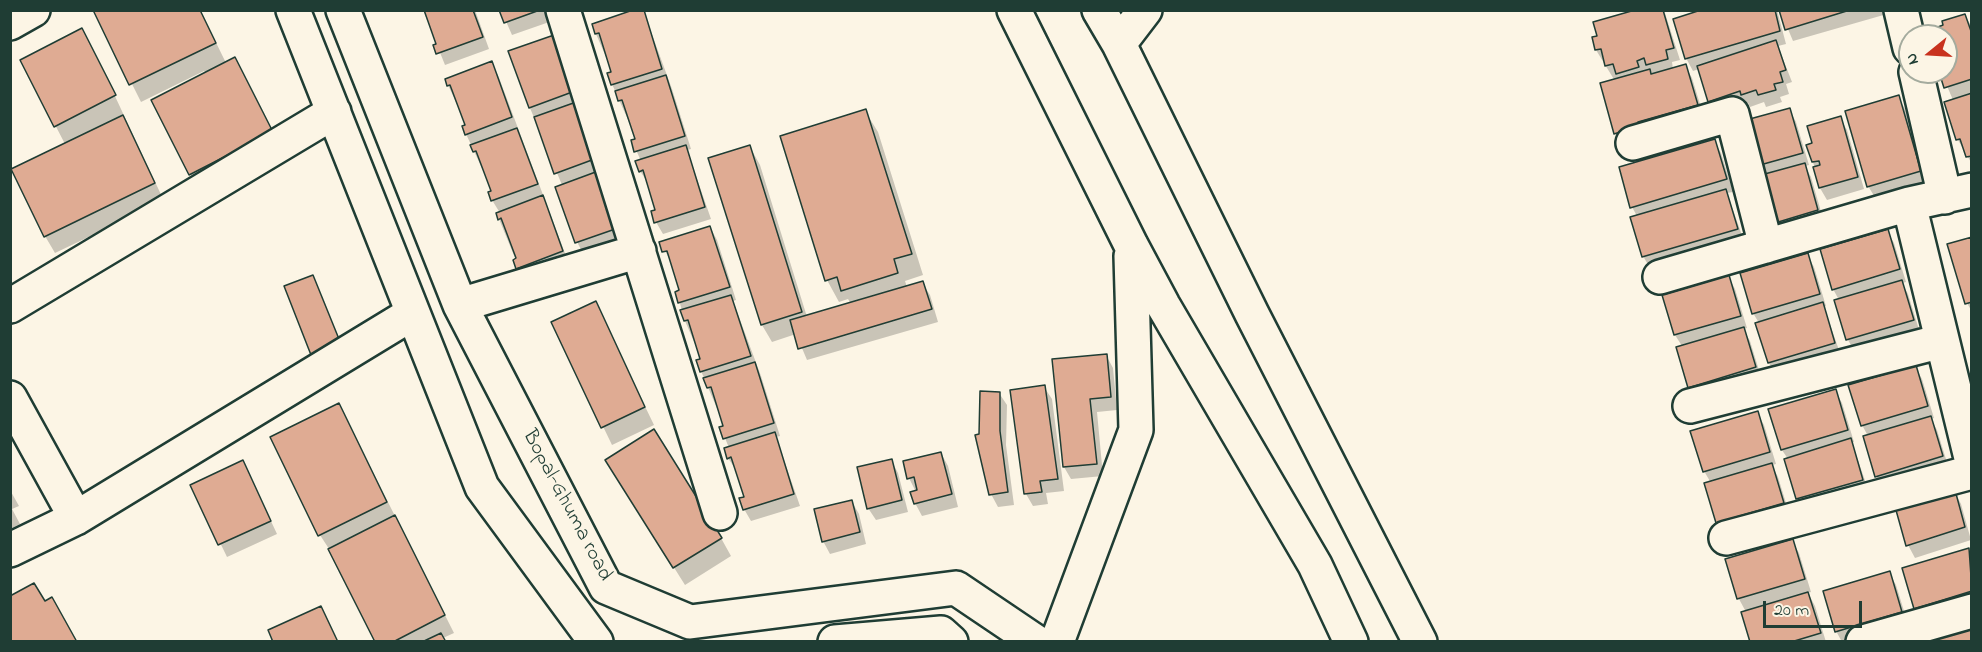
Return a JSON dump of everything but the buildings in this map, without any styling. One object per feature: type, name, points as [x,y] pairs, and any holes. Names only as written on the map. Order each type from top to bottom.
[{"type":"street","points":[[10,23],[33,10]]},
{"type":"street","points":[[293,10],[482,487],[596,642]]},
{"type":"street","name":"Bopal-Ghuma road","points":[[343,10],[460,305],[606,587],[674,629],[690,622],[956,588],[1036,642]]},
{"type":"street","points":[[563,10],[720,513]]},
{"type":"street","points":[[1014,10],[1131,245],[1163,305],[1315,565],[1351,642]]},
{"type":"street","points":[[1099,10],[1119,44],[1252,314],[1420,642]]},
{"type":"street","points":[[1119,44],[1145,10]]},
{"type":"street","points":[[1660,277],[1909,204],[1958,194],[1920,84]]},
{"type":"street","points":[[10,306],[333,112]]},
{"type":"street","points":[[1633,143],[1732,114],[1766,246]]},
{"type":"street","points":[[1909,204],[1971,462]]},
{"type":"street","points":[[1057,642],[1136,430],[1136,345],[1131,245]]},
{"type":"street","points":[[460,305],[639,251]]},
{"type":"street","points":[[10,550],[76,518],[413,313]]},
{"type":"street","points":[[1690,406],[1942,341]]},
{"type":"street","points":[[10,398],[76,518]]},
{"type":"street","points":[[1726,538],[1971,472]]},
{"type":"street","points":[[1863,642],[1971,611]]},
{"type":"street","points":[[835,642],[941,633],[951,642]]}]
